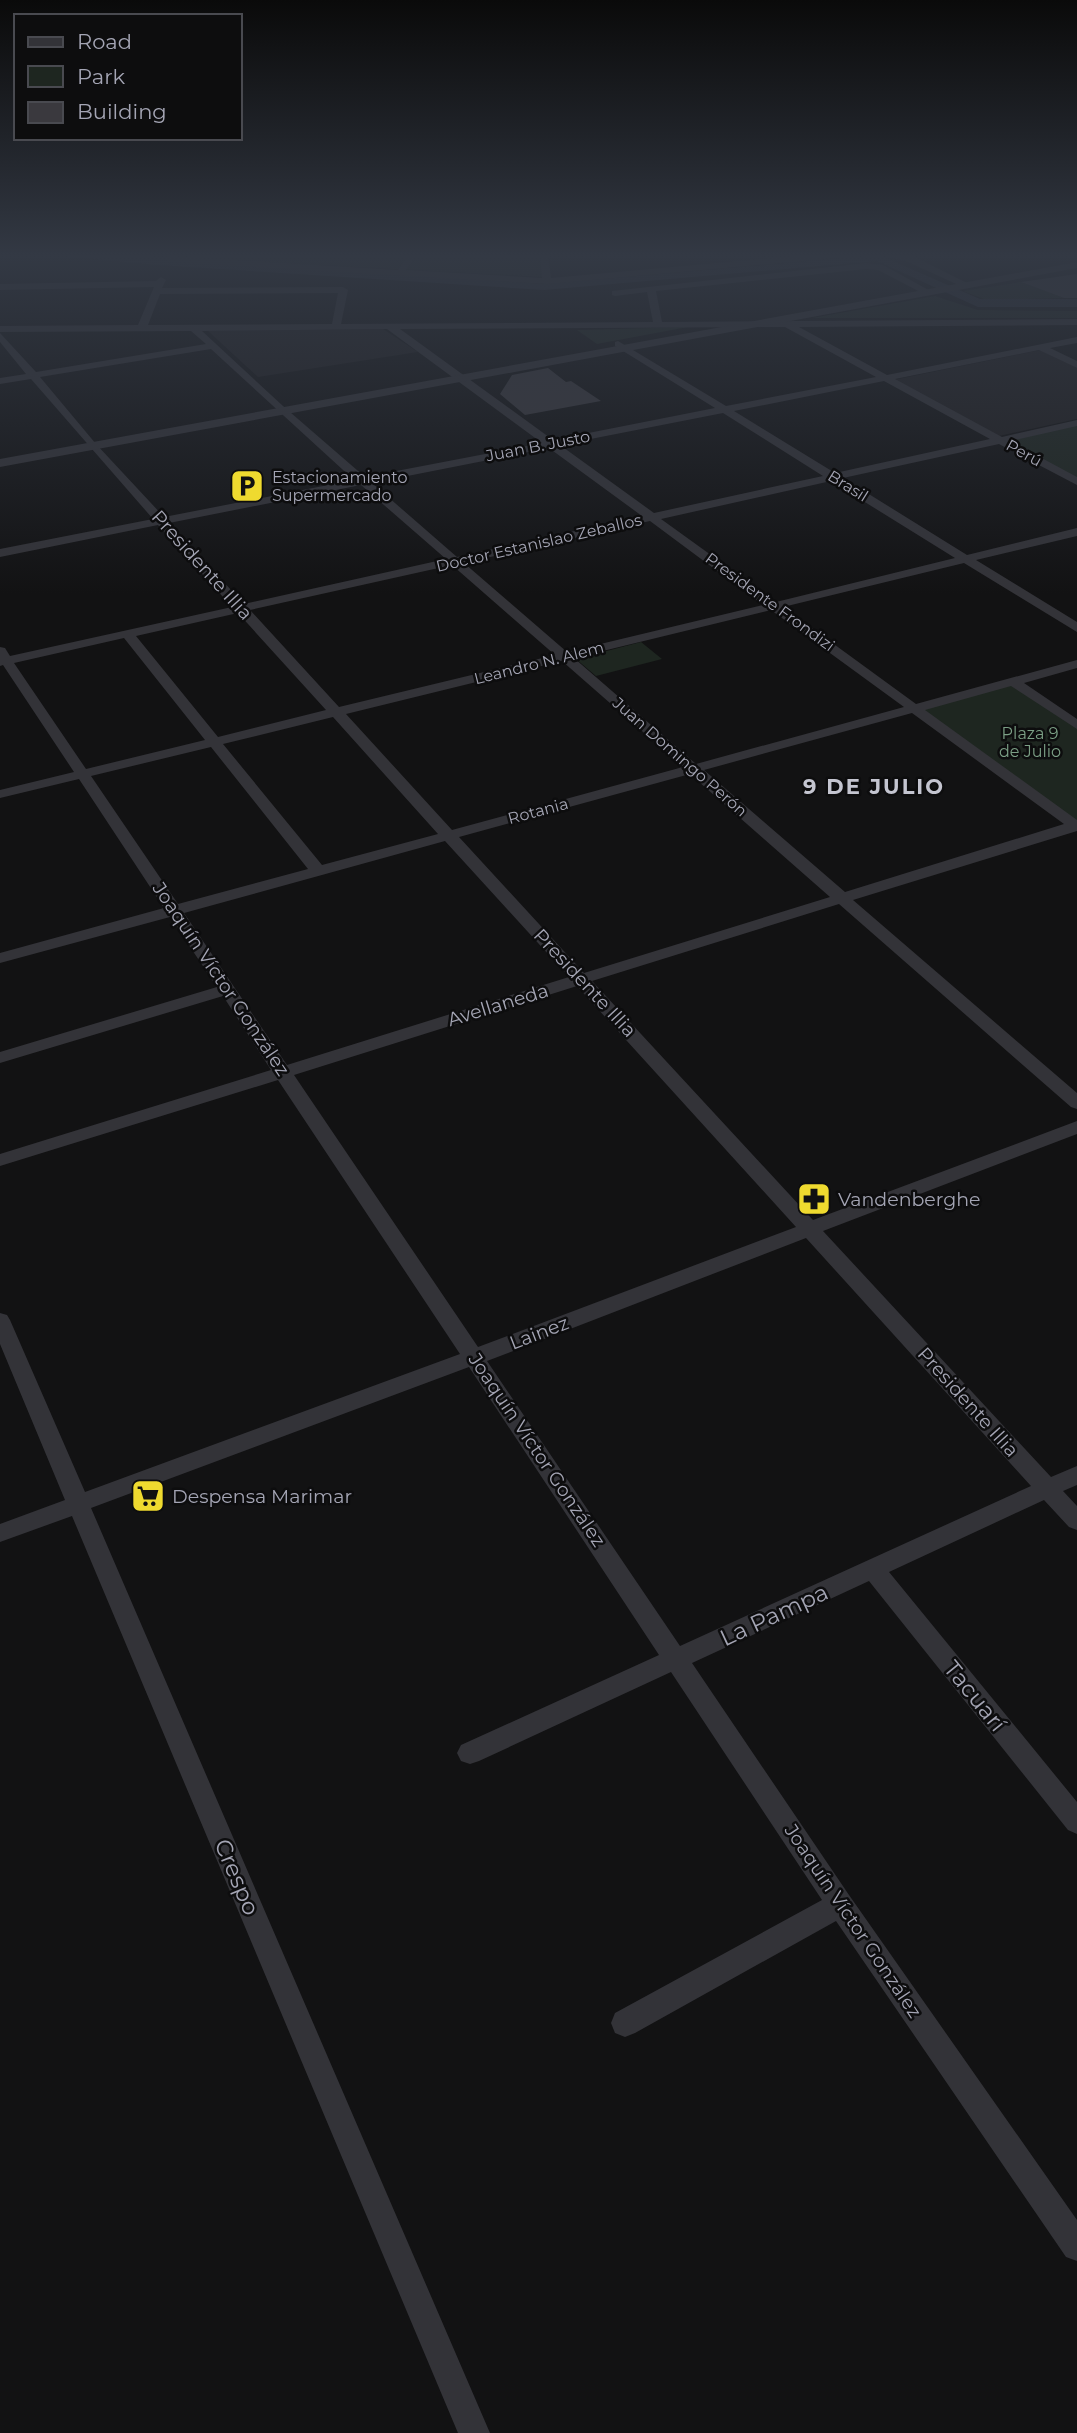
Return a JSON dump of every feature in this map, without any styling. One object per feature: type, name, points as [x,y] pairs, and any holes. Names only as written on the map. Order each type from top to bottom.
[{"type":"street","name":"Presidente Illia","points":[[24,367],[90,443],[1077,1521]]},
{"type":"street","points":[[0,381],[88,367]]},
{"type":"street","name":"Juan Domingo Perón","points":[[234,367],[1077,1103]]},
{"type":"street","name":"Presidente Frondizi","points":[[446,367],[1077,826]]},
{"type":"street","points":[[0,463],[90,443],[510,367]]},
{"type":"street","name":"Brasil","points":[[654,367],[1077,628]]},
{"type":"street","name":"Perú","points":[[865,367],[1077,482]]},
{"type":"street","name":"Juan B. Justo","points":[[0,553],[938,367]]},
{"type":"street","name":"Doctor Estanislao Zeballos","points":[[2,658],[242,609],[1077,423]]},
{"type":"street","points":[[0,456],[90,443]]},
{"type":"street","name":"Leandro N. Alem","points":[[0,794],[1077,532]]},
{"type":"street","points":[[127,634],[318,871]]},
{"type":"street","name":"Joaquín Víctor González","points":[[2,658],[229,989],[840,1904],[1077,2246]]},
{"type":"street","name":"Rotania","points":[[0,958],[1077,664]]},
{"type":"street","points":[[1012,681],[1077,725]]},
{"type":"street","name":"Avellaneda","points":[[0,1160],[1077,826]]},
{"type":"street","points":[[0,1058],[229,989]]},
{"type":"street","name":"Lainez","points":[[0,1533],[475,1357],[1077,1127]]},
{"type":"street","name":"Crespo","points":[[0,1320],[474,2433]]},
{"type":"street","name":"La Pampa","points":[[470,1753],[1077,1475]]},
{"type":"street","name":"Tacuarí","points":[[873,1569],[1077,1822]]},
{"type":"street","points":[[625,2023],[840,1904]]},
{"type":"shaded area","points":[[247,367],[325,367],[258,377]]},
{"type":"shaded area","points":[[959,367],[1074,367],[1077,368],[1077,419],[999,436],[893,380]]},
{"type":"green space","points":[[1077,423],[1077,482],[1000,440]]},
{"type":"green space","points":[[641,642],[662,659],[596,676],[576,659]]},
{"type":"green space","name":"Plaza 9 de Julio","points":[[1012,681],[1077,725],[1077,825],[914,708]]},
{"type":"building","points":[[548,368],[566,382],[571,381],[601,401],[525,415],[500,394],[512,375]]},
{"type":"place","name":"Estacionamiento Supermercado","points":[[247,486]]},
{"type":"place","name":"Vandenberghe","points":[[814,1199]]},
{"type":"place","name":"Despensa Marimar","points":[[148,1496]]},
{"type":"district","name":"9 DE JULIO","points":[[874,786]]}]
